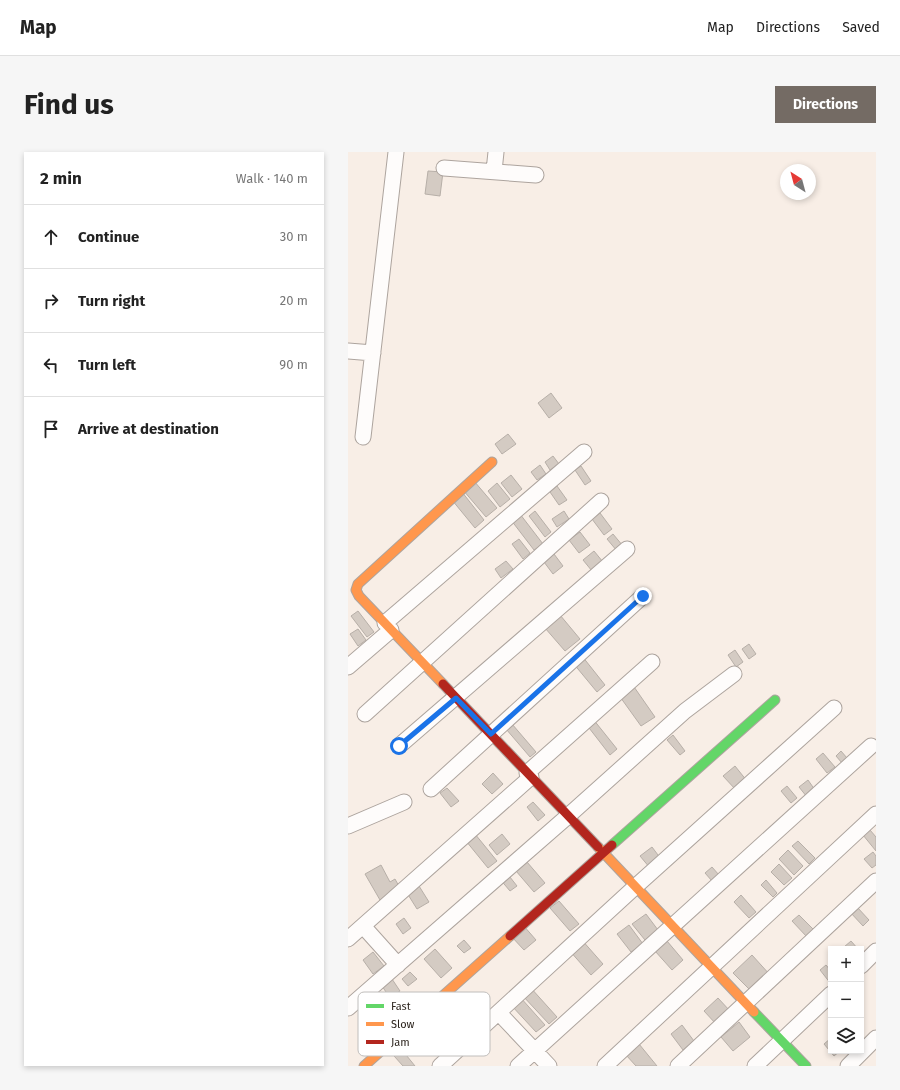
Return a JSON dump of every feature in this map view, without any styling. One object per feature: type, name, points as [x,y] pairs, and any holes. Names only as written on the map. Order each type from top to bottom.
[{"type":"street","points":[[362,437],[396,152]]},
{"type":"street","points":[[494,171],[496,152]]},
{"type":"street","points":[[444,168],[536,175]]},
{"type":"street","points":[[348,352],[372,353]]},
{"type":"street","points":[[348,667],[388,626],[584,452]]},
{"type":"street","points":[[492,462],[358,584],[356,590],[359,596],[806,1066]]},
{"type":"street","points":[[365,714],[601,501]]},
{"type":"street","points":[[399,746],[627,549]]},
{"type":"street","points":[[431,789],[643,596]]},
{"type":"street","points":[[348,939],[652,662]]},
{"type":"street","points":[[367,992],[568,816],[685,711],[734,674]]},
{"type":"street","points":[[446,992],[602,852],[775,700]]},
{"type":"street","points":[[490,1020],[635,886],[834,708]]},
{"type":"street","points":[[518,1066],[871,746]]},
{"type":"street","points":[[348,826],[404,802]]},
{"type":"street","points":[[605,1066],[876,814]]},
{"type":"street","points":[[678,1066],[876,881]]},
{"type":"street","points":[[363,926],[398,965]]},
{"type":"street","points":[[864,963],[876,951]]},
{"type":"street","points":[[755,1066],[828,997]]},
{"type":"street","points":[[348,1008],[358,999]]},
{"type":"street","points":[[498,1013],[549,1066]]},
{"type":"street","points":[[848,1066],[876,1038]]},
{"type":"street","points":[[364,1066],[375,1056]]},
{"type":"street","points":[[440,1066],[451,1056]]},
{"type":"building","points":[[428,171],[443,172],[440,196],[425,194]]},
{"type":"building","points":[[551,393],[562,408],[549,418],[538,403]]},
{"type":"building","points":[[508,434],[516,444],[502,454],[495,444]]},
{"type":"building","points":[[553,456],[559,464],[550,470],[545,462]]},
{"type":"building","points":[[540,465],[546,474],[537,480],[531,472]]},
{"type":"building","points":[[581,466],[591,481],[585,485],[575,470]]},
{"type":"building","points":[[511,475],[522,489],[512,497],[501,483]]},
{"type":"building","points":[[474,481],[497,508],[486,517],[463,490]]},
{"type":"building","points":[[497,483],[510,499],[500,507],[488,491]]},
{"type":"building","points":[[557,486],[567,500],[559,505],[550,492]]},
{"type":"building","points":[[462,492],[484,520],[475,528],[452,500]]},
{"type":"building","points":[[535,511],[551,532],[545,537],[529,516]]},
{"type":"building","points":[[564,511],[569,519],[557,527],[552,519]]},
{"type":"building","points":[[600,513],[612,529],[604,535],[592,519]]},
{"type":"building","points":[[520,514],[543,544],[534,550],[511,520]]},
{"type":"building","points":[[580,532],[590,545],[579,553],[569,540]]},
{"type":"building","points":[[613,534],[623,546],[617,551],[607,539]]},
{"type":"building","points":[[519,539],[530,553],[523,559],[512,544]]},
{"type":"building","points":[[551,550],[563,566],[553,574],[541,558]]},
{"type":"building","points":[[594,551],[603,562],[592,571],[583,560]]},
{"type":"building","points":[[506,561],[513,569],[501,578],[495,569]]},
{"type":"building","points":[[358,611],[374,632],[367,637],[351,616]]},
{"type":"building","points":[[560,615],[580,639],[565,651],[545,628]]},
{"type":"building","points":[[358,629],[366,640],[358,646],[350,634]]},
{"type":"building","points":[[749,644],[756,654],[749,659],[742,649]]},
{"type":"building","points":[[735,650],[743,662],[736,667],[728,655]]},
{"type":"building","points":[[582,656],[605,685],[597,692],[573,663]]},
{"type":"building","points":[[632,684],[655,717],[641,726],[618,694]]},
{"type":"building","points":[[593,719],[617,749],[610,755],[586,724]]},
{"type":"building","points":[[512,724],[536,752],[530,757],[506,729]]},
{"type":"building","points":[[673,735],[685,751],[680,755],[667,740]]},
{"type":"building","points":[[841,751],[847,758],[842,763],[836,756]]},
{"type":"building","points":[[823,753],[835,767],[827,773],[816,759]]},
{"type":"building","points":[[735,766],[747,781],[736,790],[723,776]]},
{"type":"building","points":[[493,773],[503,784],[492,794],[482,784]]},
{"type":"building","points":[[808,780],[815,790],[807,797],[799,787]]},
{"type":"building","points":[[787,786],[797,798],[791,803],[781,791]]},
{"type":"building","points":[[447,788],[459,801],[451,807],[440,793]]},
{"type":"building","points":[[533,802],[545,815],[538,821],[527,807]]},
{"type":"building","points":[[870,830],[876,837],[876,851],[863,835]]},
{"type":"building","points":[[475,834],[497,861],[488,868],[466,841]]},
{"type":"building","points":[[502,834],[510,844],[497,855],[489,845]]},
{"type":"building","points":[[798,841],[815,858],[809,864],[792,846]]},
{"type":"building","points":[[652,847],[661,859],[650,868],[640,856]]},
{"type":"building","points":[[788,850],[803,866],[794,875],[779,859]]},
{"type":"building","points":[[873,852],[876,856],[876,865],[872,868],[864,859]]},
{"type":"building","points":[[527,862],[545,883],[534,892],[516,871]]},
{"type":"building","points":[[779,864],[792,878],[784,885],[771,872]]},
{"type":"building","points":[[381,865],[390,882],[395,879],[400,888],[380,900],[365,874]]},
{"type":"building","points":[[712,867],[719,875],[712,881],[705,873]]},
{"type":"building","points":[[506,872],[517,886],[510,891],[499,878]]},
{"type":"building","points":[[766,880],[777,893],[773,897],[761,885]]},
{"type":"building","points":[[419,886],[429,902],[417,909],[407,893]]},
{"type":"building","points":[[741,895],[756,912],[749,918],[734,902]]},
{"type":"building","points":[[559,901],[579,924],[570,931],[550,908]]},
{"type":"building","points":[[857,907],[869,920],[863,926],[850,912]]},
{"type":"building","points":[[646,914],[658,930],[645,940],[632,924]]},
{"type":"building","points":[[799,915],[814,930],[807,937],[792,921]]},
{"type":"building","points":[[404,918],[411,928],[403,934],[396,924]]},
{"type":"building","points":[[523,925],[536,940],[524,950],[511,936]]},
{"type":"building","points":[[629,925],[643,944],[631,952],[617,934]]},
{"type":"building","points":[[581,939],[603,964],[591,975],[569,950]]},
{"type":"building","points":[[464,940],[471,948],[464,953],[457,946]]},
{"type":"building","points":[[667,941],[683,960],[672,970],[655,951]]},
{"type":"building","points":[[851,941],[855,946],[845,946]]},
{"type":"building","points":[[435,949],[452,968],[441,978],[424,959]]},
{"type":"building","points":[[373,952],[384,966],[373,974],[363,960]]},
{"type":"building","points":[[752,955],[771,976],[753,993],[733,973]]},
{"type":"building","points":[[826,965],[828,967],[828,980],[820,970]]},
{"type":"building","points":[[410,972],[417,979],[408,986],[402,979]]},
{"type":"building","points":[[390,976],[400,991],[386,992],[380,983]]},
{"type":"building","points":[[530,987],[557,1017],[549,1024],[522,995]]},
{"type":"building","points":[[520,997],[545,1025],[536,1032],[511,1005]]},
{"type":"building","points":[[718,998],[730,1011],[716,1024],[704,1011]]},
{"type":"building","points":[[739,1022],[750,1037],[733,1051],[721,1037]]},
{"type":"building","points":[[682,1025],[694,1041],[683,1050],[671,1034]]},
{"type":"building","points":[[828,1041],[828,1049],[824,1044]]},
{"type":"building","points":[[639,1044],[657,1066],[636,1066],[626,1055]]},
{"type":"building","points":[[394,1056],[407,1056],[415,1066],[403,1066]]},
{"type":"traffic: fast","points":[[612,845],[775,700]]},
{"type":"traffic: fast","points":[[754,1012],[806,1066]]},
{"type":"traffic: slow","points":[[443,684],[359,596],[356,590],[358,584],[492,462]]},
{"type":"traffic: slow","points":[[598,847],[754,1012]]},
{"type":"traffic: slow","points":[[447,992],[510,936]]},
{"type":"traffic: slow","points":[[364,1066],[375,1056]]},
{"type":"traffic: jam","points":[[443,684],[598,847]]},
{"type":"traffic: jam","points":[[510,936],[612,845]]},
{"type":"route","points":[[399,746],[456,698],[491,734],[643,596]]}]
